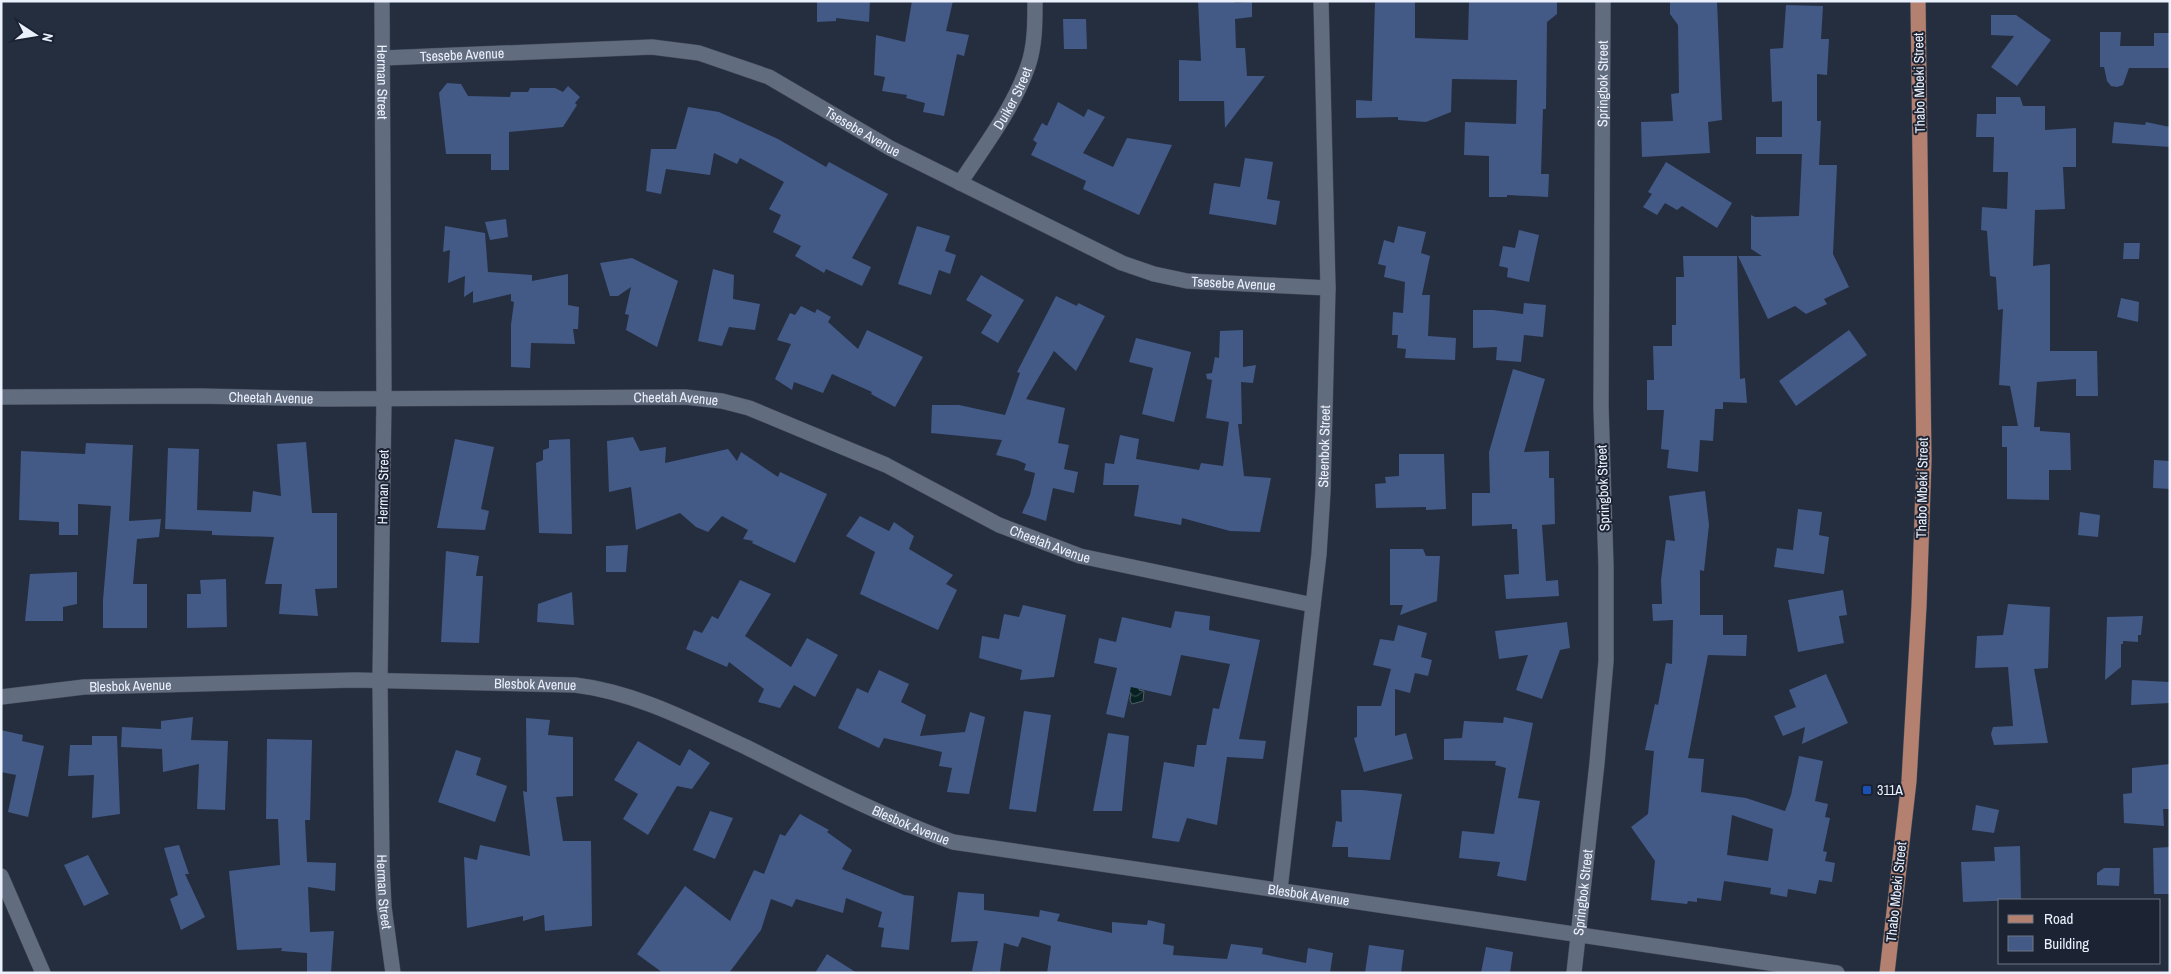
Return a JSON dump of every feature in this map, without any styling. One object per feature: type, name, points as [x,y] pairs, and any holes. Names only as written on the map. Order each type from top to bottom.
[{"type":"main road","name":"Thabo Mbeki Street","points":[[1887,973],[1909,781],[1920,596],[1924,460],[1918,1]]},
{"type":"street","name":"Herman Street","points":[[382,1],[384,399],[380,680],[383,874],[387,938],[393,973]]},
{"type":"street","name":"Duiker Street","points":[[960,183],[1008,111],[1028,65],[1034,32],[1035,1]]},
{"type":"street","name":"Steenbok Street","points":[[1280,889],[1313,605],[1323,491],[1328,288],[1321,1]]},
{"type":"street","name":"Springbok Street","points":[[1574,973],[1580,936],[1606,661],[1601,407],[1603,1]]},
{"type":"street","name":"Tsesebe Avenue","points":[[383,58],[652,47],[699,53],[769,77],[890,148],[1122,263],[1154,274],[1188,281],[1328,288]]},
{"type":"street","name":"Cheetah Avenue","points":[[1,397],[200,396],[384,399],[685,397],[722,401],[749,408],[886,466],[1000,525],[1055,547],[1105,562],[1313,605]]},
{"type":"street","name":"Blesbok Avenue","points":[[1,697],[84,687],[380,680],[575,685],[598,688],[687,719],[886,816],[953,842],[1837,973]]},
{"type":"street","points":[[1,876],[43,973]]},
{"type":"water","points":[[1140,678],[1139,690],[1144,691],[1143,701],[1132,704],[1130,700],[1131,693],[1117,690]]},
{"type":"building","points":[[817,1],[870,1],[869,22],[836,18],[836,21],[817,22]]},
{"type":"building","points":[[912,1],[953,1],[946,31],[969,35],[964,56],[957,54],[944,116],[923,112],[925,103],[906,98],[907,95],[882,91],[885,77],[874,75],[876,35],[905,42]]},
{"type":"building","points":[[1198,1],[1252,2],[1252,17],[1235,19],[1236,48],[1245,48],[1247,76],[1265,76],[1225,128],[1224,101],[1179,101],[1179,60],[1201,61]]},
{"type":"building","points":[[1375,1],[1415,1],[1415,38],[1468,40],[1469,1],[1557,1],[1557,14],[1547,22],[1546,109],[1543,109],[1541,174],[1549,174],[1548,197],[1507,195],[1507,197],[1489,197],[1489,156],[1464,155],[1465,122],[1516,124],[1517,80],[1452,79],[1451,112],[1426,122],[1398,120],[1398,117],[1356,118],[1356,100],[1372,101]]},
{"type":"building","points":[[1670,1],[1717,1],[1722,120],[1708,122],[1710,153],[1642,157],[1641,122],[1673,121],[1671,94],[1679,93],[1678,25],[1670,14]]},
{"type":"building","points":[[1786,5],[1823,6],[1821,39],[1829,39],[1827,75],[1817,74],[1817,121],[1821,121],[1819,165],[1837,165],[1833,254],[1849,287],[1824,299],[1827,304],[1806,314],[1795,306],[1768,319],[1738,256],[1762,256],[1751,249],[1751,215],[1755,217],[1799,216],[1802,154],[1756,154],[1756,137],[1782,137],[1782,101],[1772,102],[1770,49],[1783,48]]},
{"type":"building","points":[[1991,15],[2016,15],[2051,40],[2017,86],[1991,67],[2014,36],[1991,35]]},
{"type":"building","points":[[1063,19],[1086,19],[1087,49],[1064,49]]},
{"type":"building","points":[[2100,32],[2121,32],[2120,46],[2154,46],[2154,33],[2170,33],[2170,68],[2129,68],[2123,85],[2111,86],[2107,81],[2104,67],[2100,67]]},
{"type":"building","points":[[447,83],[461,84],[468,96],[510,97],[511,92],[528,92],[530,88],[555,88],[563,92],[568,86],[580,97],[563,127],[509,132],[509,170],[491,170],[491,154],[446,154],[439,93]]},
{"type":"building","points":[[1996,97],[2020,97],[2023,106],[2045,106],[2045,130],[2076,128],[2076,167],[2063,167],[2065,209],[2035,210],[2033,266],[2050,264],[2050,351],[2097,351],[2098,396],[2076,396],[2076,379],[2037,382],[2034,427],[2040,427],[2040,431],[2070,433],[2071,470],[2049,470],[2049,500],[2007,499],[2007,447],[2002,447],[2002,426],[2018,426],[2010,386],[1999,385],[2003,309],[1998,310],[1996,277],[1990,276],[1987,231],[1981,230],[1982,207],[2007,209],[2008,172],[1993,172],[1994,137],[1976,137],[1977,114],[1996,114]]},
{"type":"building","points":[[1058,102],[1084,117],[1088,109],[1105,117],[1083,153],[1113,167],[1127,138],[1172,145],[1139,215],[1083,189],[1086,181],[1031,155],[1037,143],[1033,140],[1042,123],[1047,126]]},
{"type":"building","points":[[688,107],[719,112],[778,139],[826,167],[829,162],[888,194],[852,258],[871,267],[862,286],[826,269],[824,273],[795,256],[801,246],[773,232],[781,215],[769,209],[784,182],[740,158],[737,164],[714,153],[710,175],[666,169],[661,194],[646,191],[651,149],[676,149]]},
{"type":"building","points":[[2114,122],[2145,125],[2146,122],[2170,127],[2170,147],[2112,143]]},
{"type":"building","points":[[1245,158],[1273,162],[1267,199],[1280,201],[1276,225],[1209,214],[1214,183],[1240,187]]},
{"type":"building","points":[[1666,162],[1732,203],[1717,228],[1682,206],[1677,210],[1665,203],[1657,215],[1643,207],[1652,194],[1648,192]]},
{"type":"building","points":[[506,219],[508,237],[490,240],[485,222]]},
{"type":"building","points":[[445,226],[485,233],[488,272],[532,275],[532,281],[568,274],[568,305],[579,307],[578,329],[573,329],[575,344],[531,343],[530,368],[511,367],[511,325],[514,302],[511,301],[511,294],[473,303],[473,291],[464,297],[465,276],[448,283],[450,250],[443,252]]},
{"type":"building","points":[[917,226],[950,236],[945,251],[956,255],[950,274],[939,270],[931,295],[898,284]]},
{"type":"building","points":[[1398,226],[1426,232],[1421,253],[1430,256],[1422,295],[1430,295],[1428,336],[1456,338],[1455,360],[1405,358],[1406,349],[1397,348],[1398,335],[1392,335],[1393,312],[1403,313],[1405,282],[1384,277],[1386,266],[1378,264],[1384,240],[1394,243]]},
{"type":"building","points":[[1519,230],[1539,235],[1529,282],[1507,277],[1508,268],[1499,266],[1503,246],[1515,248]]},
{"type":"building","points":[[2124,243],[2140,243],[2139,259],[2123,259]]},
{"type":"building","points":[[1683,256],[1737,256],[1740,379],[1745,378],[1747,403],[1723,402],[1723,409],[1715,409],[1713,441],[1700,440],[1698,472],[1667,468],[1669,450],[1661,449],[1664,410],[1647,410],[1647,380],[1654,380],[1653,346],[1672,346],[1672,325],[1676,325],[1676,277],[1684,277]]},
{"type":"building","points":[[632,258],[678,281],[657,347],[626,330],[629,315],[625,314],[631,287],[618,296],[610,296],[600,263]]},
{"type":"building","points":[[713,269],[734,275],[733,299],[760,304],[755,330],[729,327],[722,346],[698,341]]},
{"type":"building","points":[[981,275],[1024,300],[998,343],[981,333],[992,315],[966,300]]},
{"type":"building","points":[[1056,296],[1077,306],[1078,303],[1105,316],[1076,371],[1054,351],[1026,399],[1065,408],[1058,443],[1069,445],[1064,469],[1078,472],[1074,493],[1053,488],[1046,521],[1022,513],[1030,495],[1035,473],[1024,470],[1026,464],[996,455],[1002,440],[931,433],[932,405],[959,405],[1005,415],[1020,373],[1017,372]]},
{"type":"building","points":[[2121,298],[2139,302],[2138,322],[2117,317]]},
{"type":"building","points":[[1524,303],[1546,305],[1543,337],[1524,335],[1521,362],[1496,360],[1497,347],[1473,348],[1473,310],[1493,310],[1523,314]]},
{"type":"building","points":[[801,306],[815,313],[817,309],[831,317],[828,322],[858,349],[867,330],[923,357],[895,407],[871,394],[872,392],[832,374],[823,393],[794,382],[792,390],[775,379],[791,344],[777,340],[790,313],[795,315]]},
{"type":"building","points":[[1243,330],[1243,367],[1256,365],[1253,383],[1241,382],[1242,424],[1238,424],[1244,476],[1271,478],[1260,532],[1230,531],[1182,518],[1181,525],[1134,516],[1139,485],[1103,485],[1105,463],[1114,464],[1120,435],[1139,439],[1136,459],[1199,470],[1201,463],[1223,466],[1229,422],[1206,418],[1212,380],[1207,379],[1206,374],[1212,373],[1215,357],[1219,358],[1220,331]]},
{"type":"building","points":[[1849,330],[1867,355],[1796,406],[1779,381]]},
{"type":"building","points":[[1136,338],[1191,352],[1174,422],[1142,414],[1153,368],[1129,362]]},
{"type":"building","points":[[1513,369],[1545,379],[1524,452],[1549,451],[1549,478],[1554,478],[1555,524],[1542,525],[1546,581],[1558,580],[1559,596],[1506,599],[1504,575],[1519,574],[1517,529],[1512,529],[1512,524],[1472,526],[1472,493],[1490,493],[1489,452]]},
{"type":"building","points":[[633,437],[640,451],[666,447],[665,463],[728,449],[737,461],[741,452],[778,477],[780,472],[827,494],[795,563],[752,543],[753,541],[743,539],[748,530],[722,516],[708,532],[696,527],[680,513],[636,530],[631,487],[609,492],[607,441]]},
{"type":"building","points":[[455,439],[494,447],[481,509],[489,511],[485,530],[437,528]]},
{"type":"building","points":[[570,439],[572,534],[539,533],[536,463],[543,460],[543,450],[549,448],[549,440]]},
{"type":"building","points":[[306,442],[312,513],[337,513],[337,588],[315,589],[318,616],[279,614],[282,584],[265,584],[274,537],[212,535],[212,531],[165,529],[168,448],[199,449],[197,510],[251,512],[253,491],[281,496],[277,444]]},
{"type":"building","points":[[86,443],[133,445],[129,521],[161,519],[159,537],[137,539],[133,584],[147,584],[147,628],[103,628],[103,600],[111,506],[78,504],[78,535],[59,535],[59,522],[19,520],[21,451],[85,454]]},
{"type":"building","points":[[1399,454],[1444,454],[1446,509],[1426,510],[1426,507],[1376,508],[1375,484],[1386,483],[1385,477],[1399,476]]},
{"type":"building","points":[[2154,460],[2170,461],[2170,489],[2153,488]]},
{"type":"building","points":[[1705,491],[1709,525],[1704,571],[1700,570],[1700,615],[1723,615],[1723,635],[1747,635],[1746,656],[1708,655],[1688,758],[1704,759],[1701,792],[1746,798],[1785,811],[1791,795],[1799,756],[1823,761],[1815,801],[1828,804],[1825,817],[1830,818],[1823,851],[1827,852],[1825,861],[1835,863],[1832,882],[1819,880],[1816,894],[1788,889],[1787,897],[1770,894],[1771,888],[1724,881],[1721,901],[1697,898],[1697,902],[1688,901],[1687,904],[1651,900],[1655,861],[1631,827],[1648,814],[1654,751],[1645,750],[1655,704],[1658,705],[1666,663],[1672,664],[1673,620],[1653,621],[1652,604],[1662,604],[1661,580],[1666,540],[1675,541],[1669,496]],"holes":[[[1732,815],[1773,829],[1768,861],[1727,855]]]},
{"type":"building","points":[[1798,509],[1822,512],[1819,535],[1829,537],[1824,574],[1774,567],[1777,548],[1793,550]]},
{"type":"building","points":[[2080,512],[2100,515],[2098,537],[2078,535]]},
{"type":"building","points":[[860,516],[889,531],[894,522],[914,536],[909,549],[953,575],[946,584],[957,590],[938,630],[860,594],[875,552],[846,536]]},
{"type":"building","points":[[628,545],[626,572],[606,572],[606,546]]},
{"type":"building","points":[[1390,549],[1423,549],[1426,556],[1440,556],[1437,601],[1400,615],[1403,605],[1390,605]]},
{"type":"building","points":[[446,551],[479,556],[476,576],[483,576],[479,643],[441,642]]},
{"type":"building","points":[[77,572],[77,604],[63,607],[63,621],[25,621],[30,574]]},
{"type":"building","points":[[226,579],[227,627],[187,628],[187,594],[201,594],[200,580]]},
{"type":"building","points":[[740,580],[771,594],[745,636],[791,667],[807,638],[838,655],[815,697],[794,685],[780,708],[758,702],[764,689],[729,662],[727,667],[686,649],[694,630],[702,633],[712,616],[718,619]]},
{"type":"building","points":[[1843,590],[1847,615],[1839,616],[1844,643],[1798,652],[1788,600]]},
{"type":"building","points":[[572,592],[574,625],[537,622],[538,604]]},
{"type":"building","points":[[2008,604],[2050,607],[2048,668],[2034,669],[2048,743],[1994,745],[1991,734],[1993,727],[2013,726],[2008,667],[1975,668],[1977,636],[2003,635]]},
{"type":"building","points":[[1023,605],[1066,615],[1054,677],[1020,680],[1022,670],[979,658],[982,636],[999,639],[1004,614],[1019,617]]},
{"type":"building","points":[[1175,611],[1210,616],[1209,630],[1260,640],[1239,739],[1266,741],[1263,759],[1227,757],[1217,825],[1187,818],[1179,842],[1152,838],[1164,762],[1194,767],[1197,745],[1206,745],[1213,708],[1219,709],[1230,664],[1181,655],[1171,696],[1131,687],[1124,718],[1106,714],[1117,668],[1094,663],[1099,638],[1116,642],[1122,617],[1171,628]]},
{"type":"building","points":[[2143,616],[2141,635],[2138,635],[2138,642],[2123,641],[2123,644],[2121,644],[2121,667],[2105,680],[2107,617]]},
{"type":"building","points":[[1567,622],[1570,648],[1560,650],[1542,699],[1516,690],[1528,655],[1499,659],[1495,631]]},
{"type":"building","points":[[1398,625],[1427,633],[1421,657],[1432,660],[1428,676],[1415,673],[1410,693],[1395,689],[1395,736],[1406,733],[1413,759],[1364,772],[1354,738],[1357,737],[1357,706],[1381,706],[1391,669],[1373,665],[1380,639],[1394,641]]},
{"type":"building","points":[[879,670],[909,684],[901,702],[926,715],[920,736],[965,732],[970,712],[985,717],[969,794],[947,792],[952,768],[939,766],[942,752],[884,738],[879,748],[838,728],[857,688],[868,693]]},
{"type":"building","points":[[1826,674],[1848,723],[1802,744],[1805,727],[1783,736],[1774,716],[1796,707],[1789,690]]},
{"type":"building","points":[[2132,680],[2170,682],[2170,703],[2131,705]]},
{"type":"building","points":[[1024,711],[1051,715],[1036,812],[1009,809]]},
{"type":"building","points":[[193,717],[191,740],[228,741],[225,810],[197,809],[199,764],[163,772],[162,749],[121,747],[122,727],[161,729],[161,721]]},
{"type":"building","points":[[1504,717],[1533,723],[1518,798],[1540,801],[1526,881],[1497,876],[1500,862],[1459,858],[1462,831],[1494,834],[1506,768],[1495,765],[1496,761],[1444,760],[1444,739],[1462,738],[1464,721],[1503,723]]},
{"type":"building","points":[[526,718],[550,720],[548,735],[573,737],[573,796],[556,797],[563,841],[591,841],[592,926],[545,931],[544,915],[523,921],[523,916],[467,928],[464,857],[477,860],[480,845],[530,856],[523,791],[527,792]]},
{"type":"building","points":[[1,730],[23,735],[22,741],[44,746],[28,817],[8,812],[16,775],[1,772]]},
{"type":"building","points":[[1108,733],[1129,736],[1122,811],[1093,811]]},
{"type":"building","points":[[92,736],[117,736],[120,814],[92,818],[94,775],[68,776],[70,745],[92,745]]},
{"type":"building","points":[[267,739],[312,740],[310,820],[305,820],[307,862],[336,863],[335,891],[308,887],[310,932],[334,931],[331,973],[307,973],[307,953],[281,951],[282,948],[237,950],[229,871],[280,865],[278,819],[266,819]]},
{"type":"building","points":[[638,741],[680,766],[689,749],[710,763],[692,789],[677,786],[648,835],[623,819],[638,794],[614,780]]},
{"type":"building","points":[[456,750],[481,758],[476,775],[507,786],[495,822],[438,802]]},
{"type":"building","points":[[2170,764],[2170,809],[2163,809],[2164,826],[2124,823],[2123,794],[2132,793],[2132,768]]},
{"type":"building","points":[[1341,790],[1402,794],[1390,860],[1348,857],[1348,847],[1332,847],[1336,821],[1342,822]]},
{"type":"building","points":[[1976,805],[1999,810],[1994,833],[1972,830]]},
{"type":"building","points":[[710,811],[733,818],[715,859],[693,850]]},
{"type":"building","points":[[800,814],[829,830],[827,832],[852,850],[842,869],[904,895],[914,896],[909,950],[881,947],[884,928],[878,927],[882,912],[846,898],[843,913],[796,899],[792,907],[771,899],[761,930],[729,973],[663,973],[637,954],[685,886],[730,921],[754,870],[764,874],[780,834],[785,836]]},
{"type":"building","points":[[179,845],[189,874],[185,874],[205,917],[181,930],[170,899],[178,895],[164,848]]},
{"type":"building","points":[[2020,846],[2021,899],[1963,902],[1961,862],[1995,861],[1994,847]]},
{"type":"building","points":[[2170,847],[2170,894],[2154,894],[2153,848]]},
{"type":"building","points":[[88,855],[109,894],[84,906],[64,865]]},
{"type":"building","points":[[2104,868],[2120,868],[2119,886],[2097,885],[2097,873]]},
{"type":"building","points":[[958,892],[984,894],[984,910],[1039,917],[1040,910],[1060,914],[1057,921],[1112,933],[1112,922],[1147,925],[1148,920],[1165,924],[1163,944],[1174,946],[1173,955],[1227,959],[1231,944],[1263,948],[1262,954],[1306,963],[1308,948],[1333,953],[1330,973],[1047,973],[1051,946],[1022,937],[1018,947],[1004,943],[1000,972],[972,971],[978,941],[951,942]]},
{"type":"building","points":[[1369,945],[1404,950],[1401,973],[1365,973]]},
{"type":"building","points":[[1486,947],[1513,952],[1510,973],[1481,973]]},
{"type":"building","points":[[827,954],[857,973],[815,973]]},
{"type":"place","name":"311A","points":[[1867,790]]}]
